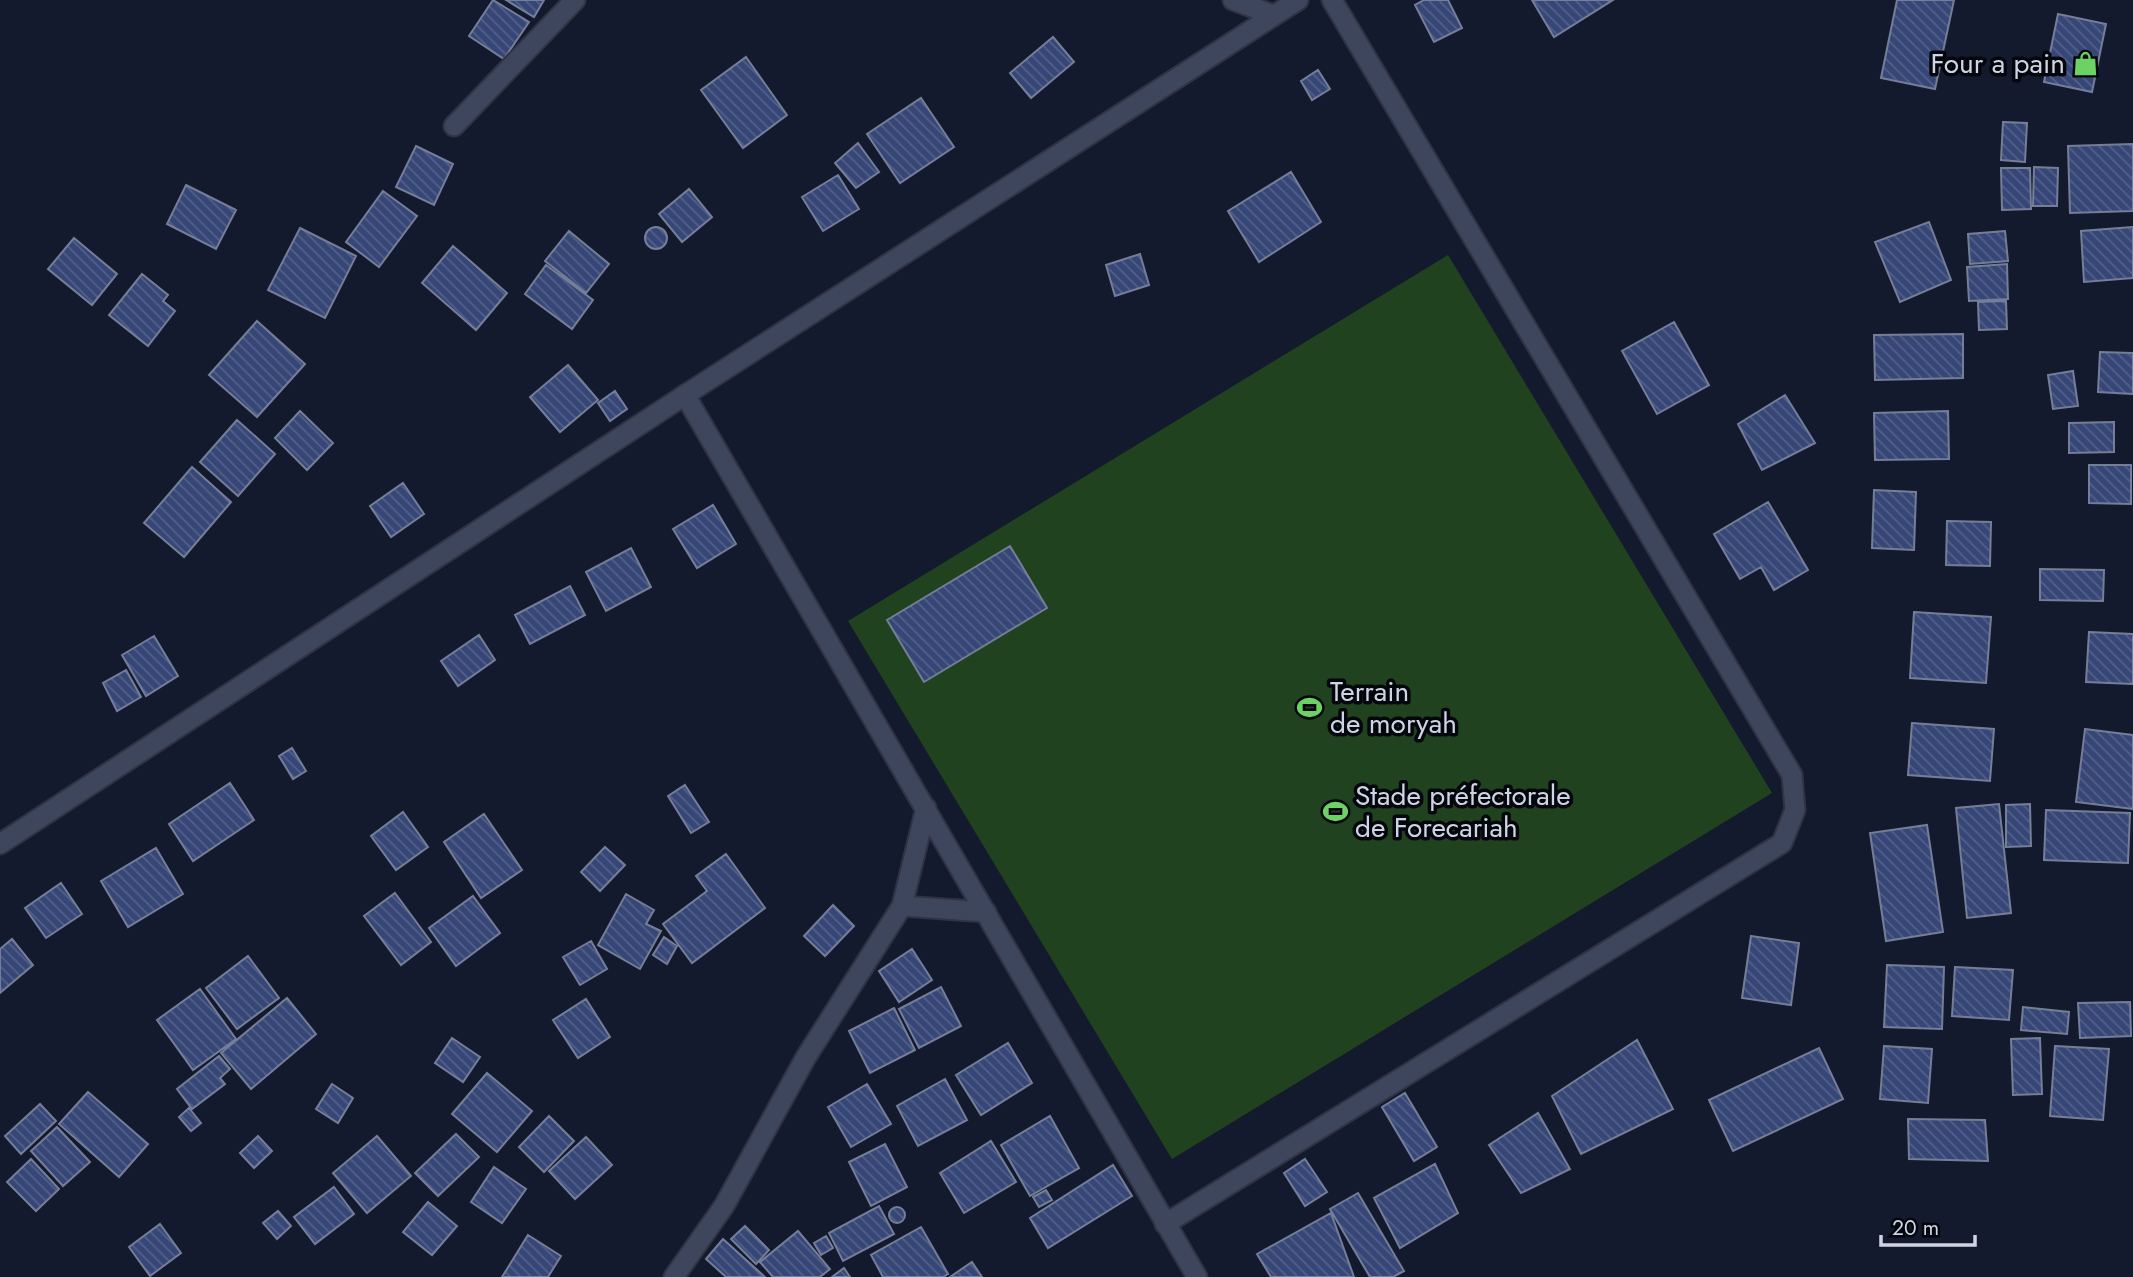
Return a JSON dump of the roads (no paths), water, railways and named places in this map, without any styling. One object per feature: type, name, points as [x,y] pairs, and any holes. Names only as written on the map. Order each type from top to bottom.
[{"type":"street","points":[[454,126],[575,0]]},
{"type":"street","points":[[1233,0],[1273,15]]},
{"type":"street","points":[[0,845],[685,395],[1298,0]]},
{"type":"street","points":[[1165,1224],[1782,843],[1795,810],[1792,775],[1332,0]]},
{"type":"street","points":[[685,395],[1197,1277]]},
{"type":"street","points":[[674,1277],[724,1206],[806,1057],[902,906],[926,808]]},
{"type":"street","points":[[902,906],[986,912]]},
{"type":"place","name":"Four a pain","points":[[2085,63]]},
{"type":"place","name":"Terrain de moryah","points":[[1310,707]]},
{"type":"place","name":"Stade préfectorale de Forecariah","points":[[1335,811]]}]
